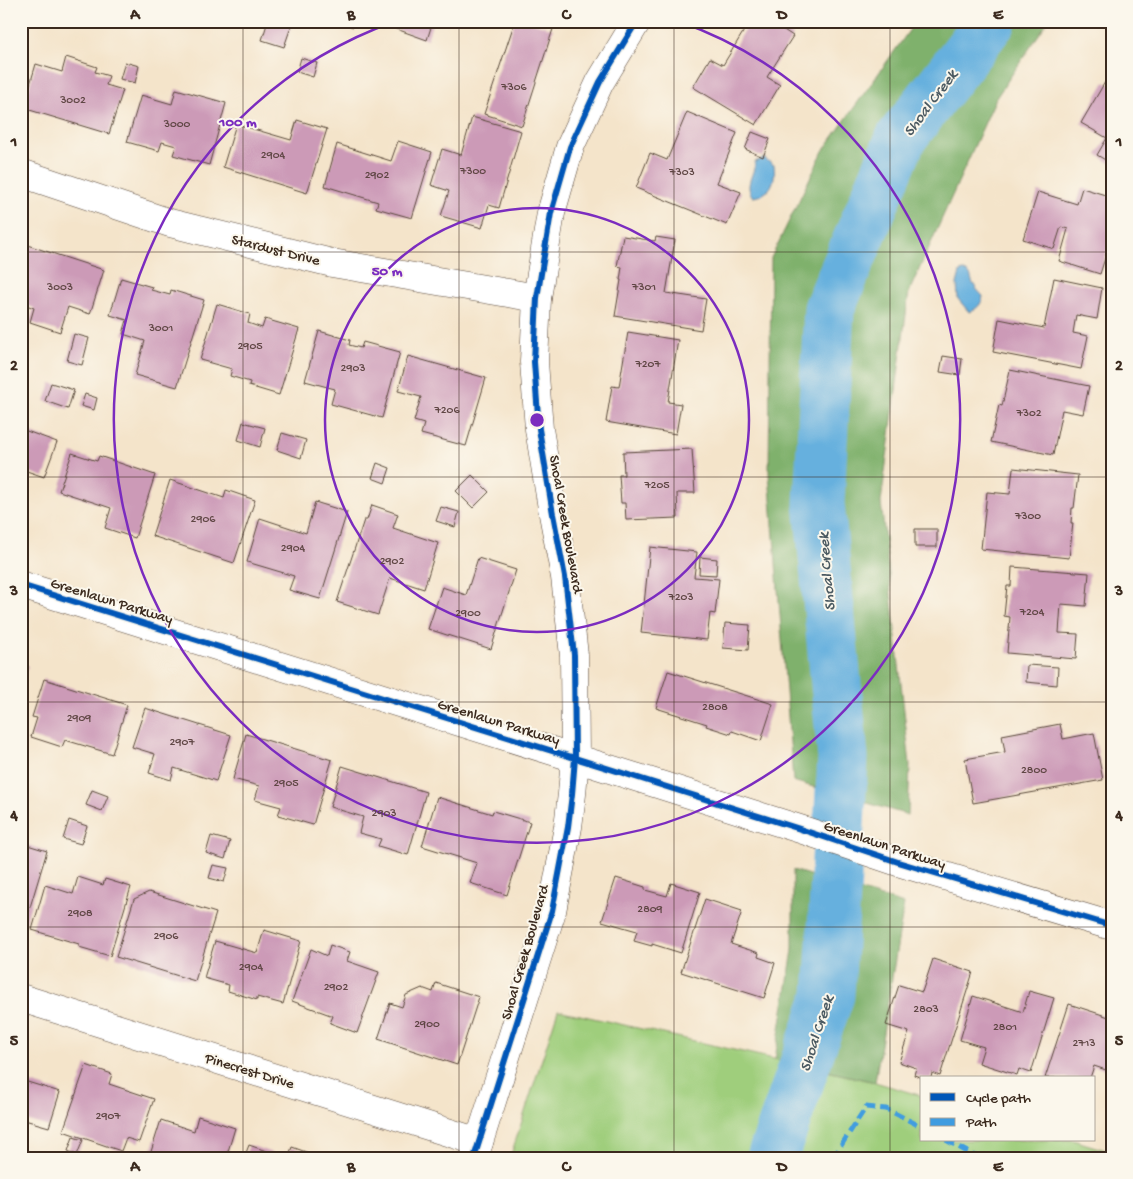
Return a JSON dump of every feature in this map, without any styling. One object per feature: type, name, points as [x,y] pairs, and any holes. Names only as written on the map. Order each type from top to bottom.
[{"type":"street","name":"Shoal Creek Boulevard","points":[[477,1150],[552,911],[568,827],[575,758],[573,646],[565,578],[539,429],[534,362],[537,298],[551,213],[570,147],[600,82],[637,21]]},
{"type":"street","name":"Stardust Drive","points":[[21,173],[170,223],[322,260],[537,298]]},
{"type":"street","name":"Greenlawn Parkway","points":[[21,584],[800,829],[898,862],[1112,926]]},
{"type":"street","name":"Pinecrest Drive","points":[[21,998],[477,1150]]},
{"type":"green space","points":[[916,21],[1048,21],[996,98],[909,292],[881,502],[910,765],[908,815],[793,781],[769,474],[771,258],[823,151]]},
{"type":"green space","points":[[793,870],[904,904],[875,1082],[775,1059],[793,950]]},
{"type":"green space","points":[[558,1010],[875,1082],[920,1095],[920,1142],[1080,1142],[1112,1152],[1112,1158],[510,1158]]},
{"type":"water","points":[[764,158],[774,165],[773,182],[764,193],[753,197],[750,193],[749,184],[755,162]]},
{"type":"water","points":[[964,271],[970,275],[973,283],[983,296],[979,306],[969,312],[958,299],[957,284],[960,272]]},
{"type":"building","points":[[268,21],[293,21],[284,47],[262,40]]},
{"type":"building","points":[[337,21],[355,21],[353,27]]},
{"type":"building","points":[[374,21],[433,21],[427,40]]},
{"type":"building","points":[[515,21],[528,21],[553,29],[522,126],[484,114]]},
{"type":"building","points":[[750,21],[770,21],[793,36],[767,77],[780,85],[756,125],[693,87],[710,58],[723,65]]},
{"type":"building","points":[[21,33],[27,35],[22,52],[21,52]]},
{"type":"building","points":[[66,57],[97,67],[95,72],[109,76],[106,85],[123,90],[109,134],[23,108],[36,64],[62,72]]},
{"type":"building","points":[[301,58],[317,63],[313,77],[297,72]]},
{"type":"building","points":[[125,62],[139,66],[135,83],[120,79]]},
{"type":"building","points":[[1105,82],[1112,86],[1112,164],[1097,155],[1107,138],[1081,123]]},
{"type":"building","points":[[176,89],[226,103],[209,165],[173,155],[176,146],[162,142],[159,151],[127,142],[141,95],[172,104]]},
{"type":"building","points":[[687,112],[737,133],[717,183],[741,192],[727,225],[636,188],[650,153],[667,160]]},
{"type":"building","points":[[472,117],[521,131],[499,208],[489,205],[482,228],[441,216],[449,191],[431,185],[442,149],[461,155]]},
{"type":"building","points":[[297,120],[327,129],[307,193],[223,167],[236,124],[291,140]]},
{"type":"building","points":[[752,132],[770,139],[763,157],[745,149]]},
{"type":"building","points":[[398,141],[432,152],[412,218],[376,208],[378,202],[325,186],[337,144],[391,161]]},
{"type":"building","points":[[1082,188],[1112,197],[1112,236],[1100,274],[1059,261],[1068,229],[1061,227],[1054,249],[1023,239],[1038,192],[1077,204]]},
{"type":"building","points":[[623,236],[655,241],[656,237],[675,240],[666,293],[706,299],[701,330],[615,316],[622,267],[617,266]]},
{"type":"building","points":[[21,243],[104,270],[90,314],[68,307],[60,332],[30,322],[34,308],[21,303]]},
{"type":"building","points":[[121,278],[152,287],[151,290],[170,295],[171,290],[204,300],[177,387],[135,375],[145,341],[123,334],[127,320],[110,315]]},
{"type":"building","points":[[1054,278],[1102,288],[1097,319],[1076,315],[1073,333],[1088,336],[1081,369],[993,352],[999,319],[1044,328]]},
{"type":"building","points":[[217,304],[250,314],[248,323],[262,328],[265,319],[299,329],[279,395],[249,386],[250,382],[230,376],[232,369],[200,360]]},
{"type":"building","points":[[319,331],[350,340],[349,345],[361,348],[363,342],[400,352],[382,418],[331,404],[335,389],[305,381]]},
{"type":"building","points":[[628,332],[678,340],[668,402],[681,404],[676,434],[606,422],[612,386],[619,387]]},
{"type":"building","points":[[74,334],[89,338],[82,365],[67,361]]},
{"type":"building","points":[[408,356],[486,378],[466,446],[421,434],[424,424],[414,421],[421,397],[398,391]]},
{"type":"building","points":[[943,356],[962,359],[960,375],[940,372]]},
{"type":"building","points":[[1010,370],[1089,386],[1083,414],[1062,410],[1053,455],[991,442],[999,405],[1002,406]]},
{"type":"building","points":[[51,383],[74,390],[68,409],[45,401]]},
{"type":"building","points":[[85,394],[97,398],[94,410],[81,406]]},
{"type":"building","points":[[243,422],[265,428],[260,447],[238,440]]},
{"type":"building","points":[[21,429],[57,442],[44,477],[21,469]]},
{"type":"building","points":[[282,433],[306,440],[301,458],[277,450]]},
{"type":"building","points":[[692,449],[695,493],[677,493],[678,518],[626,520],[625,503],[621,503],[619,475],[624,475],[623,452]]},
{"type":"building","points":[[72,453],[97,461],[99,456],[155,475],[135,538],[105,528],[111,508],[59,491]]},
{"type":"building","points":[[377,463],[390,468],[385,483],[372,478]]},
{"type":"building","points":[[1013,468],[1078,475],[1074,508],[1072,508],[1071,523],[1073,523],[1069,558],[981,549],[987,492],[1010,494]]},
{"type":"building","points":[[472,475],[489,492],[473,508],[456,491]]},
{"type":"building","points":[[170,480],[224,498],[226,490],[255,500],[234,563],[152,536]]},
{"type":"building","points":[[315,502],[347,512],[320,599],[289,590],[294,576],[247,562],[260,518],[306,533]]},
{"type":"building","points":[[372,505],[398,514],[393,528],[438,543],[424,589],[390,578],[378,615],[337,602],[364,520],[367,520]]},
{"type":"building","points":[[441,507],[459,512],[455,527],[436,521]]},
{"type":"building","points":[[915,529],[937,529],[937,547],[915,547]]},
{"type":"building","points":[[650,547],[697,552],[694,577],[719,579],[715,614],[710,613],[707,640],[641,633]]},
{"type":"building","points":[[700,557],[717,559],[716,575],[699,574]]},
{"type":"building","points":[[478,558],[516,570],[491,649],[428,629],[442,587],[466,595]]},
{"type":"building","points":[[1012,567],[1089,573],[1086,606],[1061,604],[1059,633],[1078,634],[1076,659],[1007,653],[1010,617],[1004,616],[1007,586],[1011,586]]},
{"type":"building","points":[[725,623],[750,625],[748,650],[723,648]]},
{"type":"building","points":[[21,664],[28,666],[22,686],[21,686]]},
{"type":"building","points":[[1027,665],[1058,667],[1057,685],[1026,682]]},
{"type":"building","points":[[668,671],[773,704],[761,741],[732,731],[731,734],[706,726],[707,724],[656,708]]},
{"type":"building","points":[[44,679],[127,705],[112,754],[65,740],[62,747],[31,737],[37,718],[32,717]]},
{"type":"building","points":[[145,708],[231,735],[216,781],[174,768],[171,780],[149,773],[155,754],[132,747]]},
{"type":"building","points":[[1060,724],[1063,739],[1094,733],[1103,780],[973,803],[965,759],[1005,752],[1002,735]]},
{"type":"building","points":[[246,734],[332,760],[313,825],[278,815],[281,807],[255,800],[259,786],[233,779]]},
{"type":"building","points":[[342,766],[426,792],[408,855],[378,846],[381,839],[359,833],[363,817],[330,807]]},
{"type":"building","points":[[92,790],[108,796],[102,811],[86,805]]},
{"type":"building","points":[[437,797],[492,814],[493,811],[530,822],[507,895],[470,883],[477,863],[422,846]]},
{"type":"building","points":[[69,820],[87,826],[81,844],[63,839]]},
{"type":"building","points":[[211,836],[230,841],[225,859],[206,853]]},
{"type":"building","points":[[21,843],[47,851],[24,927],[21,926]]},
{"type":"building","points":[[213,865],[228,868],[224,882],[209,878]]},
{"type":"building","points":[[78,877],[103,885],[105,879],[131,887],[110,956],[79,947],[79,944],[32,930],[45,885],[73,894]]},
{"type":"building","points":[[616,878],[645,887],[645,890],[667,896],[671,883],[700,892],[681,953],[652,944],[652,946],[634,941],[637,931],[602,921]]},
{"type":"building","points":[[149,892],[216,913],[195,981],[116,957],[134,899]]},
{"type":"building","points":[[705,899],[742,911],[731,944],[759,953],[758,957],[775,963],[764,998],[681,972]]},
{"type":"building","points":[[264,930],[301,941],[283,1004],[257,997],[257,1000],[228,991],[229,985],[204,978],[215,941],[257,953]]},
{"type":"building","points":[[330,945],[350,952],[347,961],[379,972],[357,1033],[330,1023],[333,1016],[292,1001],[311,949],[327,956]]},
{"type":"building","points":[[933,959],[973,972],[940,1076],[932,1073],[931,1076],[920,1077],[914,1075],[916,1068],[899,1062],[909,1032],[886,1025],[899,985],[922,992]]},
{"type":"building","points":[[436,983],[479,997],[457,1065],[378,1039],[390,1003],[402,1007],[406,995],[422,988],[433,992]]},
{"type":"building","points":[[1029,991],[1054,998],[1031,1073],[1019,1069],[1017,1075],[979,1063],[984,1047],[960,1040],[973,996],[1023,1012]]},
{"type":"building","points":[[1069,1004],[1112,1018],[1112,1072],[1094,1066],[1091,1076],[1046,1076]]},
{"type":"building","points":[[86,1065],[112,1074],[109,1084],[154,1099],[139,1142],[126,1138],[121,1151],[63,1131]]},
{"type":"building","points":[[21,1080],[60,1092],[49,1127],[21,1119]]},
{"type":"building","points":[[198,1116],[235,1128],[226,1158],[149,1158],[161,1120],[194,1131]]},
{"type":"building","points":[[73,1137],[83,1140],[77,1155],[68,1151]]},
{"type":"building","points":[[249,1145],[269,1152],[286,1158],[244,1158]]},
{"type":"building","points":[[292,1147],[320,1157],[320,1158],[288,1158]]},
{"type":"building","points":[[26,1150],[34,1154],[32,1158],[23,1158]]},
{"type":"waterway","name":"Shoal Creek","points":[[772,1158],[829,995],[843,758],[819,503],[829,309],[901,138],[991,21]]},
{"type":"marked path","points":[[833,1158],[866,1107],[886,1109],[920,1126]]},
{"type":"marked path","points":[[950,1142],[978,1158]]},
{"type":"cycle path","points":[[474,1158],[552,911],[568,827],[575,758],[574,655],[565,577],[539,429],[534,362],[537,298],[551,213],[570,147],[600,82],[637,21]]},
{"type":"cycle path","points":[[21,585],[800,829],[898,862],[1112,926]]}]
